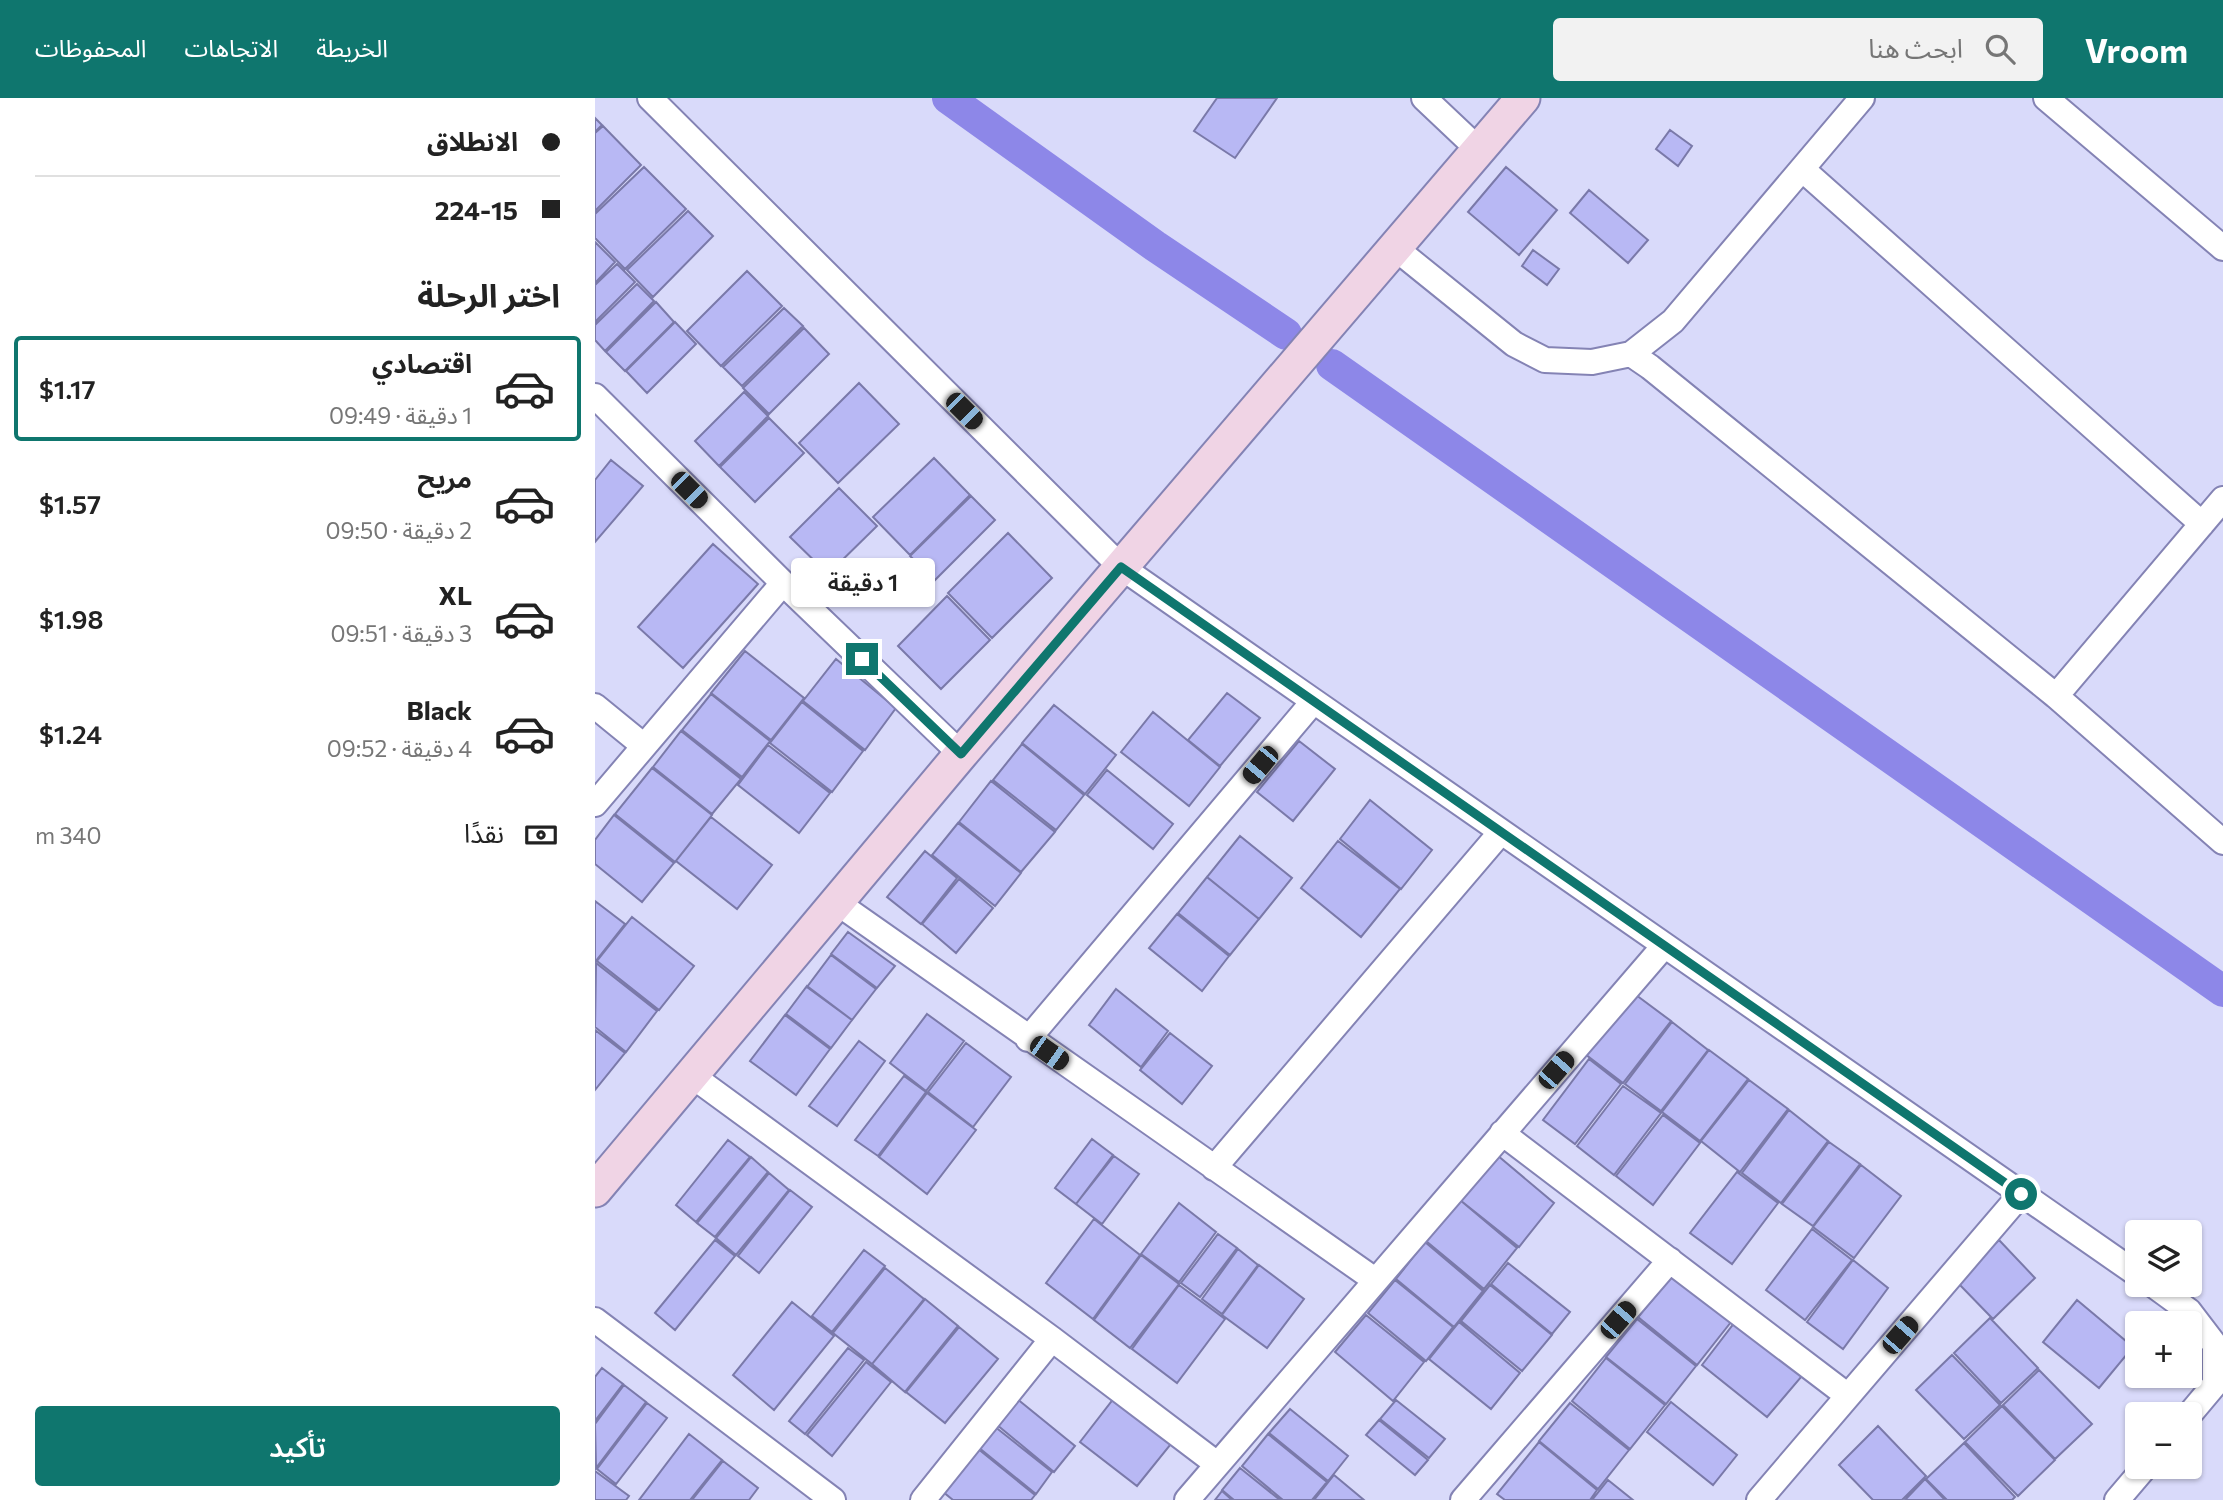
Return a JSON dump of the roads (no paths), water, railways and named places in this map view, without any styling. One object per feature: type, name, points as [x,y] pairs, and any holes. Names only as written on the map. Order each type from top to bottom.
[{"type":"street","points":[[650,98],[1121,567],[2125,1266]]},
{"type":"street","points":[[1424,98],[1479,150]]},
{"type":"street","points":[[595,1189],[961,754],[1523,98]]},
{"type":"street","points":[[1395,248],[1514,344],[1545,360],[1592,362],[1631,354],[1673,321],[1862,98]]},
{"type":"street","points":[[2046,98],[2223,247]]},
{"type":"street","points":[[1801,169],[2202,524]]},
{"type":"street","points":[[1631,354],[2056,696],[2221,836]]},
{"type":"street","points":[[595,396],[783,583],[961,754]]},
{"type":"street","points":[[2056,696],[2223,499]]},
{"type":"street","points":[[595,804],[783,583]]},
{"type":"street","points":[[1028,1039],[1313,702]]},
{"type":"street","points":[[595,706],[644,746]]},
{"type":"street","points":[[1214,1168],[1501,832]]},
{"type":"street","points":[[836,902],[1375,1280]]},
{"type":"street","points":[[1187,1500],[1664,946]]},
{"type":"street","points":[[691,1075],[1052,1339],[1217,1464]]},
{"type":"street","points":[[1502,1133],[1849,1396]]},
{"type":"street","points":[[1759,1500],[2021,1194]]},
{"type":"street","points":[[1463,1500],[1670,1260]]},
{"type":"street","points":[[2169,1297],[2189,1311],[2215,1345],[2215,1384],[2200,1402]]},
{"type":"street","points":[[595,1320],[833,1500]]},
{"type":"street","points":[[922,1500],[1052,1339]]},
{"type":"street","points":[[2117,1500],[2135,1479]]},
{"type":"waterway","points":[[948,98],[1155,246],[1286,334]]},
{"type":"waterway","points":[[1332,365],[2223,991]]}]
